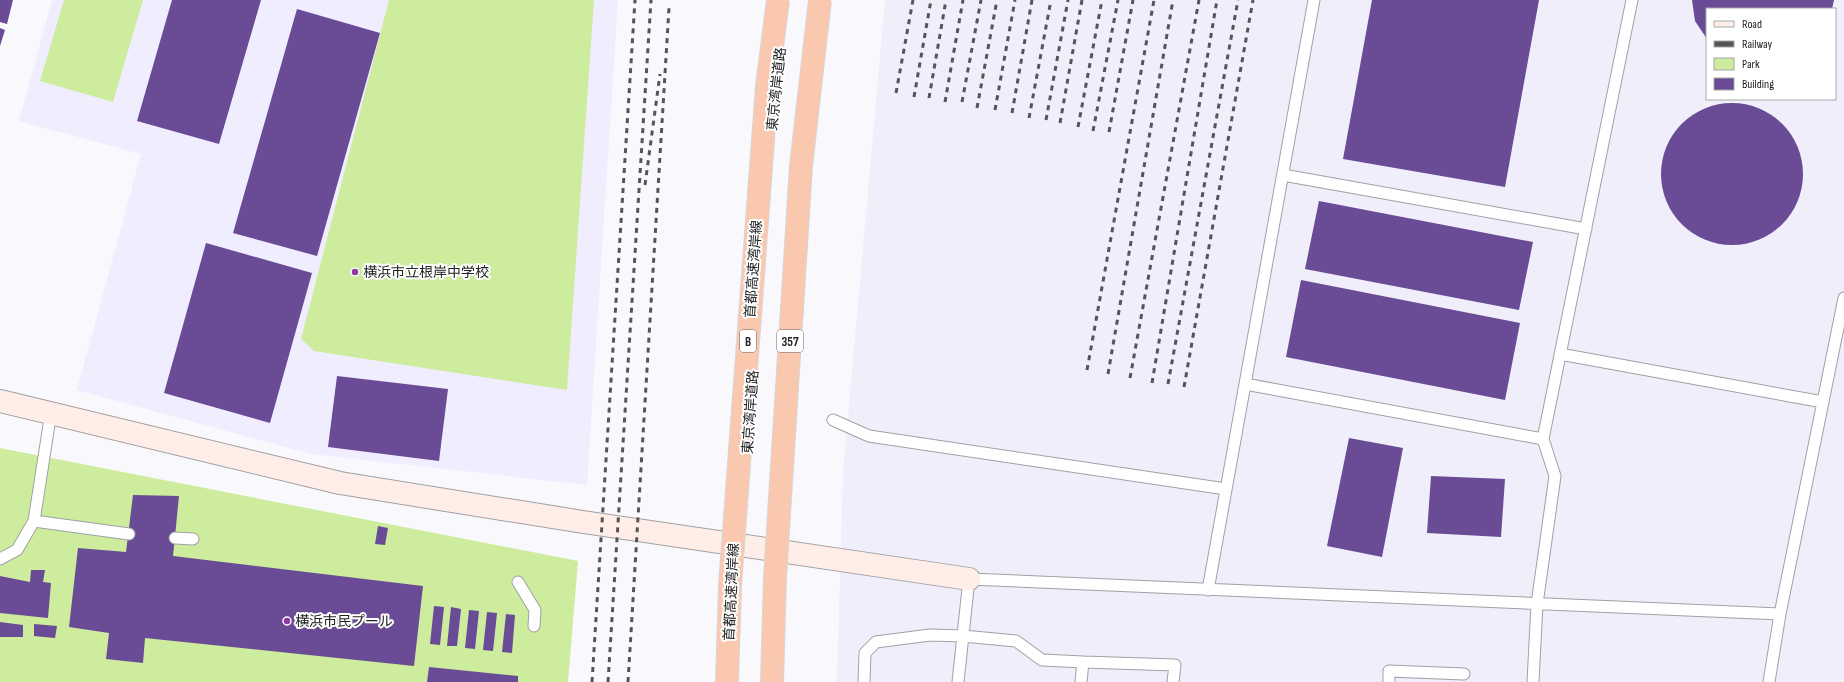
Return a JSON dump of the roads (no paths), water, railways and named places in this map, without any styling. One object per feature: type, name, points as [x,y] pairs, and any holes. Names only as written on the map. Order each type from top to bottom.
[{"type":"highway","name":"首都高速湾岸線","points":[[727,682],[730,585],[765,117],[778,0]]},
{"type":"highway","name":"東京湾岸道路","points":[[737,682],[743,512],[775,86],[786,0]]},
{"type":"highway","name":"357","points":[[772,682],[776,569],[801,166],[820,0]]},
{"type":"highway","points":[[783,682],[807,216],[830,0]]},
{"type":"street","points":[[0,401],[51,412],[340,483],[583,522],[969,579]]},
{"type":"lane","points":[[1208,590],[1314,0]]},
{"type":"lane","points":[[1533,682],[1537,604],[1555,476],[1543,439],[1632,0]]},
{"type":"lane","points":[[1282,175],[1586,229]]},
{"type":"lane","points":[[1769,682],[1780,614],[1844,298]]},
{"type":"lane","points":[[1560,354],[1823,402]]},
{"type":"lane","points":[[1245,384],[1543,439]]},
{"type":"lane","points":[[0,559],[17,550],[34,521],[51,412]]},
{"type":"lane","points":[[833,420],[869,436],[1226,489]]},
{"type":"lane","points":[[34,521],[128,534]]},
{"type":"lane","points":[[175,538],[193,540]]},
{"type":"lane","points":[[958,682],[969,579],[1780,614]]},
{"type":"lane","points":[[518,582],[535,610],[534,626]]},
{"type":"lane","points":[[864,682],[865,653],[876,642],[930,635],[963,636],[1016,641],[1042,660],[1175,665],[1173,682]]},
{"type":"lane","points":[[1081,682],[1083,662]]},
{"type":"lane","points":[[1389,682],[1389,671],[1464,674]]},
{"type":"railway","points":[[592,682],[635,0]]},
{"type":"railway","points":[[608,682],[651,0]]},
{"type":"railway","points":[[896,93],[913,0]]},
{"type":"railway","points":[[914,97],[931,0]]},
{"type":"railway","points":[[929,98],[946,0]]},
{"type":"railway","points":[[945,102],[963,0]]},
{"type":"railway","points":[[962,102],[981,0]]},
{"type":"railway","points":[[977,108],[997,0]]},
{"type":"railway","points":[[995,110],[1015,0]]},
{"type":"railway","points":[[1012,113],[1032,0]]},
{"type":"railway","points":[[1029,118],[1051,0]]},
{"type":"railway","points":[[1046,120],[1068,0]]},
{"type":"railway","points":[[1060,123],[1082,0]]},
{"type":"railway","points":[[1078,127],[1102,0]]},
{"type":"railway","points":[[1093,131],[1118,0]]},
{"type":"railway","points":[[1109,132],[1133,0]]},
{"type":"railway","points":[[1087,370],[1154,0]]},
{"type":"railway","points":[[1108,374],[1173,0]]},
{"type":"railway","points":[[1130,378],[1199,0]]},
{"type":"railway","points":[[1152,383],[1217,0]]},
{"type":"railway","points":[[1168,384],[1238,0]]},
{"type":"railway","points":[[1184,387],[1253,0]]},
{"type":"railway","points":[[628,682],[669,8]]},
{"type":"railway","points":[[645,185],[660,74]]},
{"type":"place","name":"横浜市立根岸中学校","points":[[355,272]]},
{"type":"place","name":"横浜市民プール","points":[[287,621]]}]
